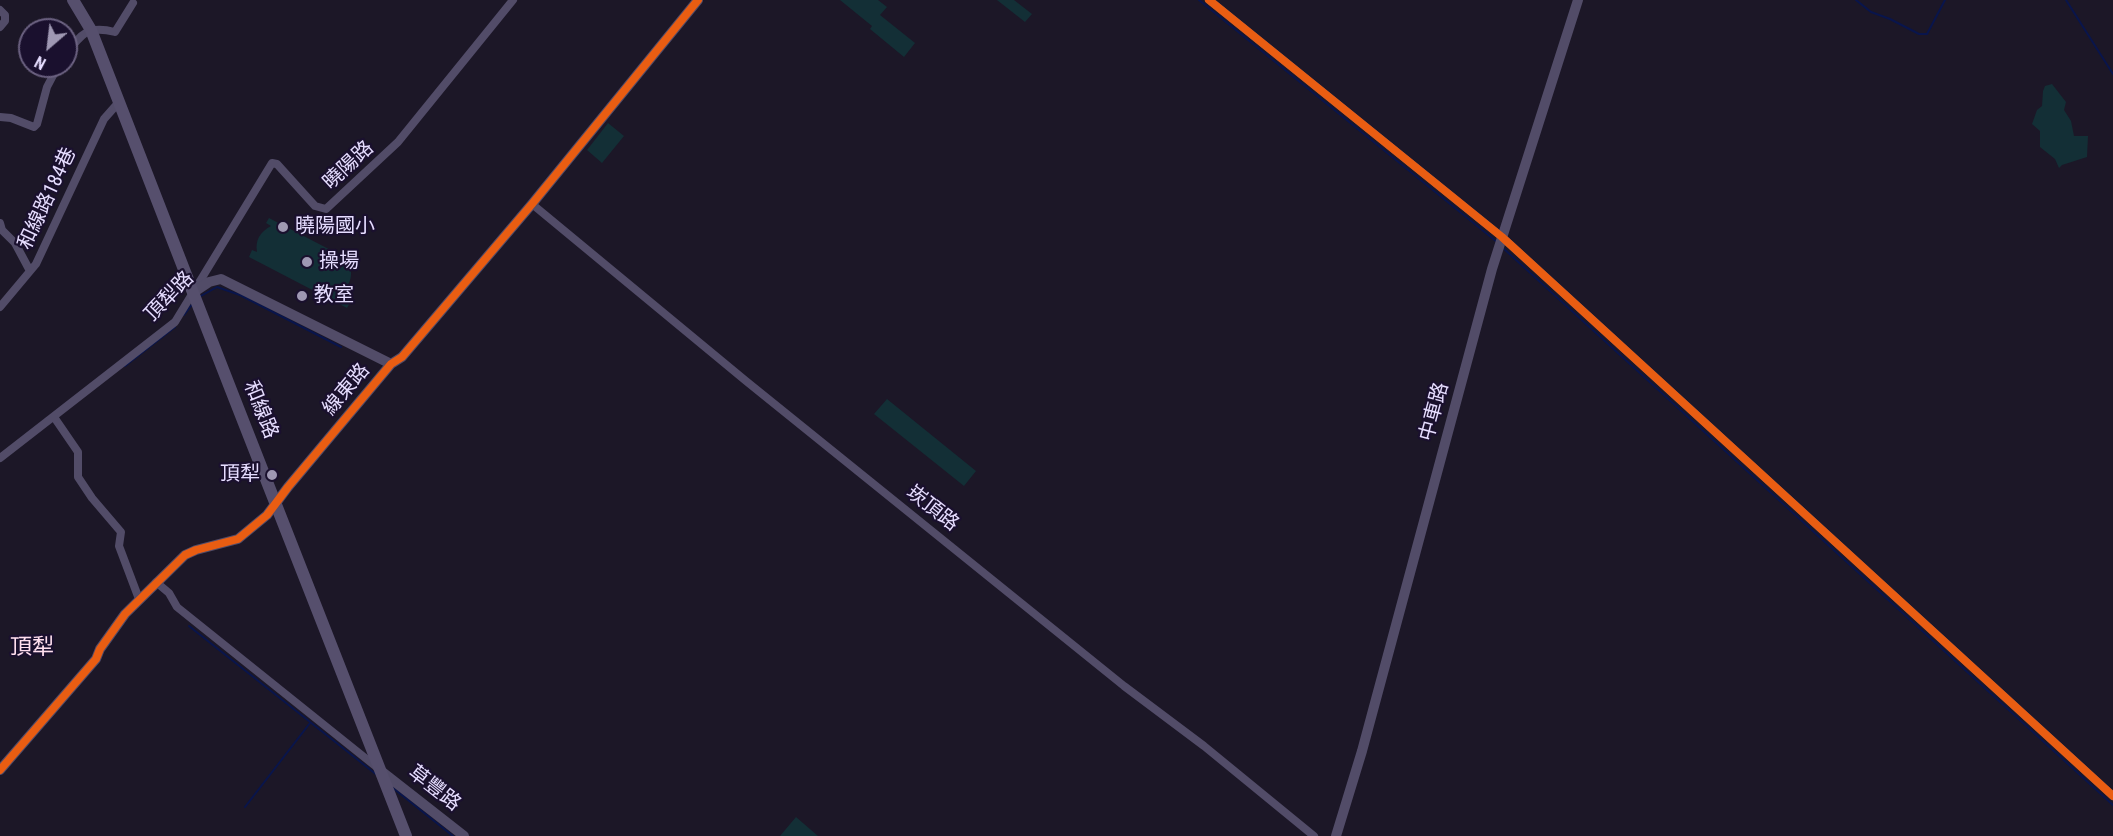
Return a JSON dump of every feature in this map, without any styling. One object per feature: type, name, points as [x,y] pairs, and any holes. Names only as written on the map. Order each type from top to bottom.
[{"type":"main road","name":"和線路","points":[[73,0],[91,30],[406,836]]},
{"type":"street","name":"曉陽路","points":[[194,292],[272,163],[277,164],[315,206],[326,209],[398,142],[513,0]]},
{"type":"street","name":"線東路","points":[[0,770],[96,659],[99,649],[125,614],[156,582],[185,555],[238,539],[267,515],[391,364],[402,357],[532,204],[699,0]]},
{"type":"street","points":[[1209,0],[1502,237],[2113,796]]},
{"type":"street","name":"中車路","points":[[1336,836],[1362,751],[1502,237],[1578,0]]},
{"type":"street","points":[[78,39],[91,30],[104,28],[115,32],[133,3]]},
{"type":"street","points":[[0,10],[5,15],[5,21],[0,27]]},
{"type":"street","points":[[0,117],[11,118],[34,128],[38,124],[47,87],[52,78]]},
{"type":"street","name":"和線路184巷","points":[[0,307],[41,254],[104,119],[119,102]]},
{"type":"street","name":"崁頂路","points":[[532,204],[746,381],[1314,836]]},
{"type":"street","points":[[0,223],[2,230],[15,243],[30,271]]},
{"type":"street","name":"頂犁路","points":[[0,458],[175,322],[194,292],[209,282],[221,279],[391,364]]},
{"type":"street","points":[[54,417],[78,452],[78,477],[92,498],[121,532],[119,546],[139,599]]},
{"type":"street","points":[[156,582],[169,594],[177,608],[381,771]]},
{"type":"street","name":"草豐路","points":[[381,771],[464,836]]},
{"type":"green space","points":[[840,0],[878,0],[887,7],[880,15],[915,43],[904,57],[870,29],[872,26]]},
{"type":"green space","points":[[997,0],[1014,0],[1032,14],[1025,22]]},
{"type":"green space","points":[[2052,84],[2066,102],[2064,110],[2071,121],[2074,136],[2088,136],[2087,157],[2059,168],[2055,159],[2040,147],[2040,131],[2032,124],[2037,110],[2042,106],[2045,86]]},
{"type":"green space","points":[[608,123],[624,136],[602,163],[587,150]]},
{"type":"green space","points":[[269,218],[346,258],[351,268],[351,278],[343,291],[338,294],[351,301],[347,308],[249,257],[252,250],[257,252],[259,237],[271,226],[266,223]]},
{"type":"green space","points":[[887,399],[976,471],[964,486],[874,414]]},
{"type":"green space","points":[[796,817],[818,836],[780,836]]},
{"type":"waterway","points":[[1199,0],[1497,242]]},
{"type":"waterway","points":[[1856,0],[1871,12],[1919,34],[1927,34],[1945,0]]},
{"type":"waterway","points":[[2066,0],[2113,74]]},
{"type":"waterway","points":[[1503,248],[2113,805]]},
{"type":"waterway","points":[[199,297],[217,287],[240,295],[341,347]]},
{"type":"waterway","points":[[184,315],[193,303]]},
{"type":"waterway","points":[[125,366],[175,327]]},
{"type":"waterway","points":[[189,626],[377,775]]},
{"type":"waterway","points":[[245,807],[310,723]]},
{"type":"waterway","points":[[393,788],[453,836]]},
{"type":"cycle path","points":[[0,770],[96,659],[100,649],[125,614],[185,555],[238,539],[267,515],[391,364],[402,357],[532,204],[698,0]]},
{"type":"cycle path","points":[[1209,0],[1502,237],[2113,796]]},
{"type":"place","name":"曉陽國小","points":[[283,227]]},
{"type":"place","name":"操場","points":[[307,262]]},
{"type":"place","name":"教室","points":[[302,296]]},
{"type":"place","name":"頂犁","points":[[272,475]]},
{"type":"district","name":"頂犁","points":[[32,648]]}]
